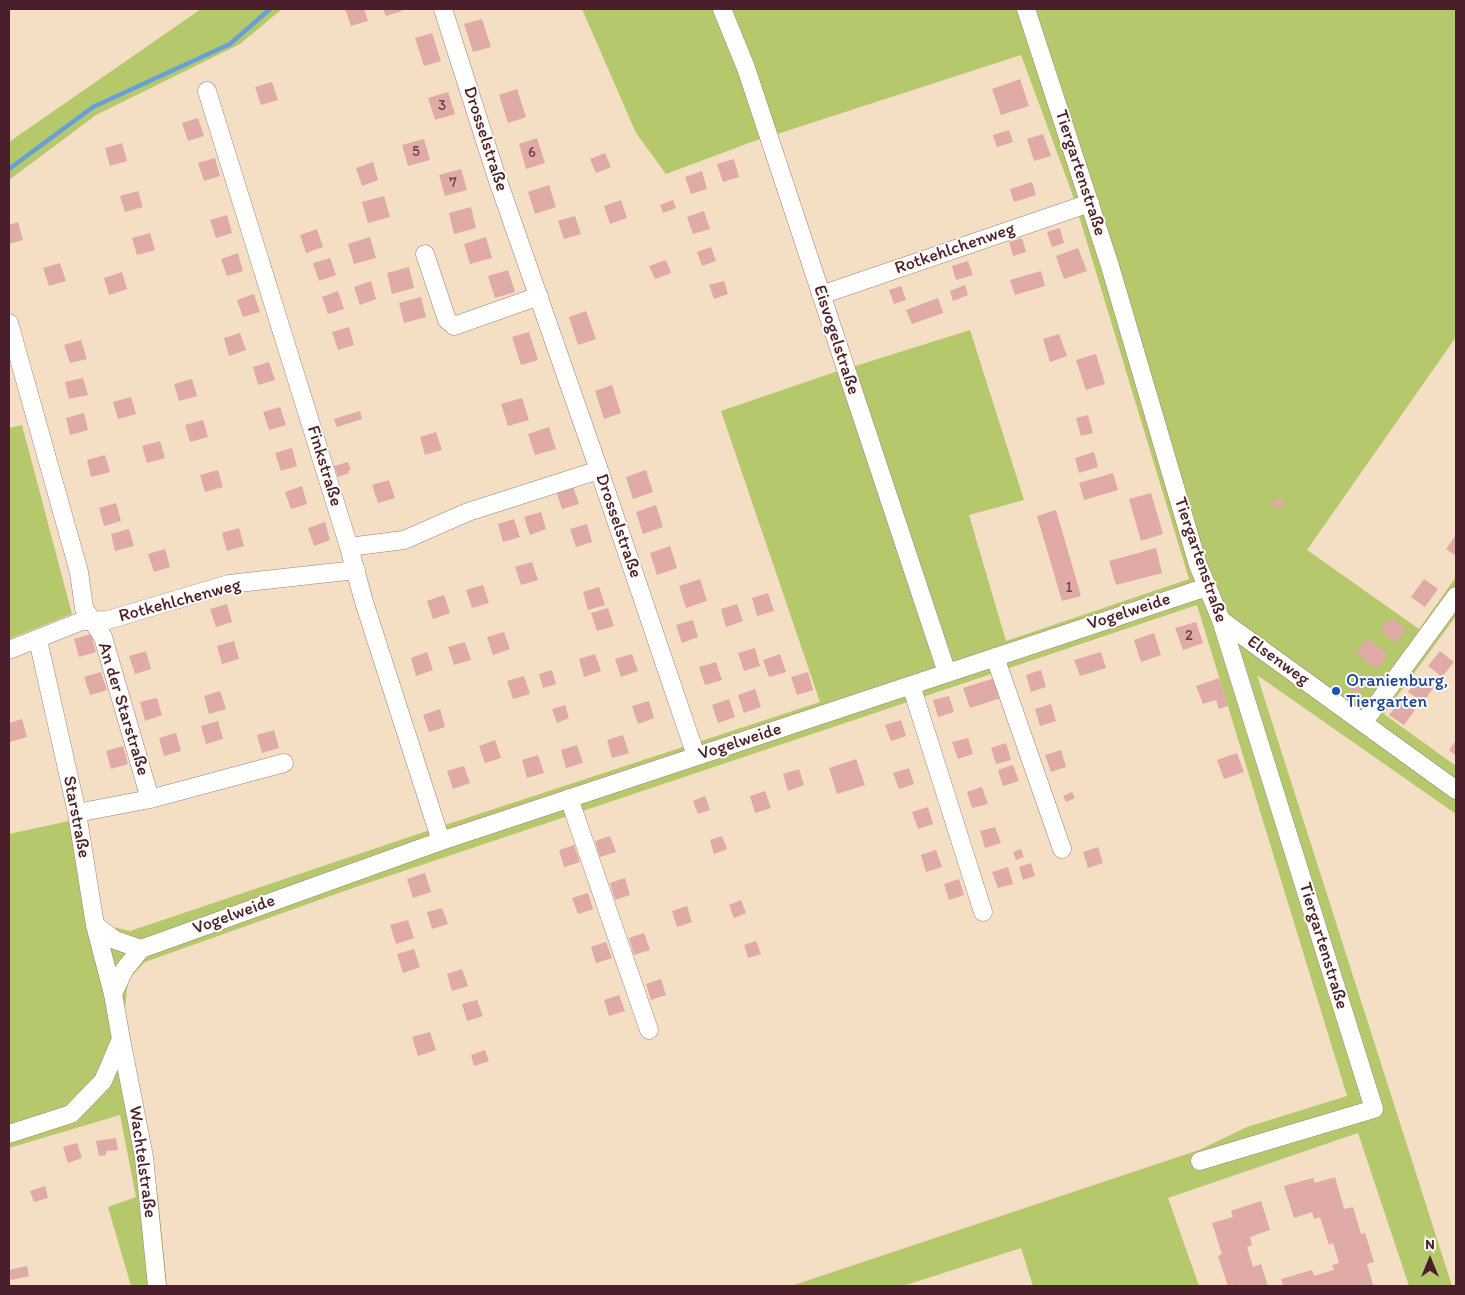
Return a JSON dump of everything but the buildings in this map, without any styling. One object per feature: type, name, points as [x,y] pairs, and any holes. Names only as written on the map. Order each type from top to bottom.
[{"type":"street","name":"Drosselstraße","points":[[443,9],[497,178],[696,756]]},
{"type":"street","name":"Eisvogelstraße","points":[[722,9],[746,68],[946,673]]},
{"type":"street","name":"Tiergartenstraße","points":[[1026,9],[1110,266],[1198,564],[1222,620],[1374,1109],[1200,1162]]},
{"type":"street","name":"Finkstraße","points":[[208,91],[349,547],[364,602],[442,841]]},
{"type":"street","name":"Rotkehlchenweg","points":[[821,295],[1090,202]]},
{"type":"street","points":[[425,254],[447,320],[454,326],[539,296]]},
{"type":"street","points":[[9,323],[79,572],[84,608],[93,621]]},
{"type":"street","points":[[349,547],[404,540],[468,512],[599,470]]},
{"type":"street","name":"Rotkehlchenweg","points":[[9,650],[82,621],[108,620],[229,584],[356,570]]},
{"type":"street","name":"Vogelweide","points":[[141,949],[442,841],[1207,586]]},
{"type":"street","points":[[1363,723],[1456,596]]},
{"type":"street","name":"Elsenweg","points":[[1222,620],[1456,790]]},
{"type":"street","name":"An der Starstraße","points":[[93,621],[102,638],[150,798]]},
{"type":"street","name":"Starstraße","points":[[38,640],[77,814],[95,925],[113,994]]},
{"type":"street","points":[[995,657],[1062,849]]},
{"type":"street","points":[[911,684],[983,912]]},
{"type":"street","name":"An der Starstraße","points":[[77,814],[150,798],[284,763]]},
{"type":"street","points":[[569,798],[649,1030]]},
{"type":"street","points":[[9,1134],[71,1114],[103,1081],[121,1038],[113,994],[124,970],[141,949],[115,940],[95,925]]},
{"type":"street","name":"Wachtelstraße","points":[[121,1038],[144,1157],[157,1286]]},
{"type":"green space","points":[[201,9],[282,9],[240,44],[96,115],[9,180],[9,142]]},
{"type":"green space","points":[[582,9],[1456,9],[1456,337],[1307,550],[1419,629],[1456,577],[1456,616],[1384,714],[1456,766],[1456,814],[1257,675],[1452,1286],[1409,1286],[1358,1133],[1168,1198],[1199,1286],[1033,1286],[1021,1248],[903,1286],[791,1286],[1199,1150],[1247,1127],[1347,1096],[1197,605],[350,889],[145,962],[128,980],[124,1017],[158,1197],[167,1286],[131,1286],[108,1207],[136,1197],[120,1115],[9,1148],[9,834],[83,818],[103,921],[113,927],[130,931],[820,702],[721,411],[841,370],[765,137],[666,174],[636,133]],"holes":[[[1021,55],[1072,193],[1189,579],[1006,641],[969,515],[1024,500],[970,330],[849,368],[771,136]]]},
{"type":"green space","points":[[22,425],[72,614],[9,639],[9,428]]},
{"type":"waterway","points":[[9,169],[93,107],[230,44],[270,9]]},
{"type":"place","name":"Oranienburg, Tiergarten","points":[[1336,691]]}]
